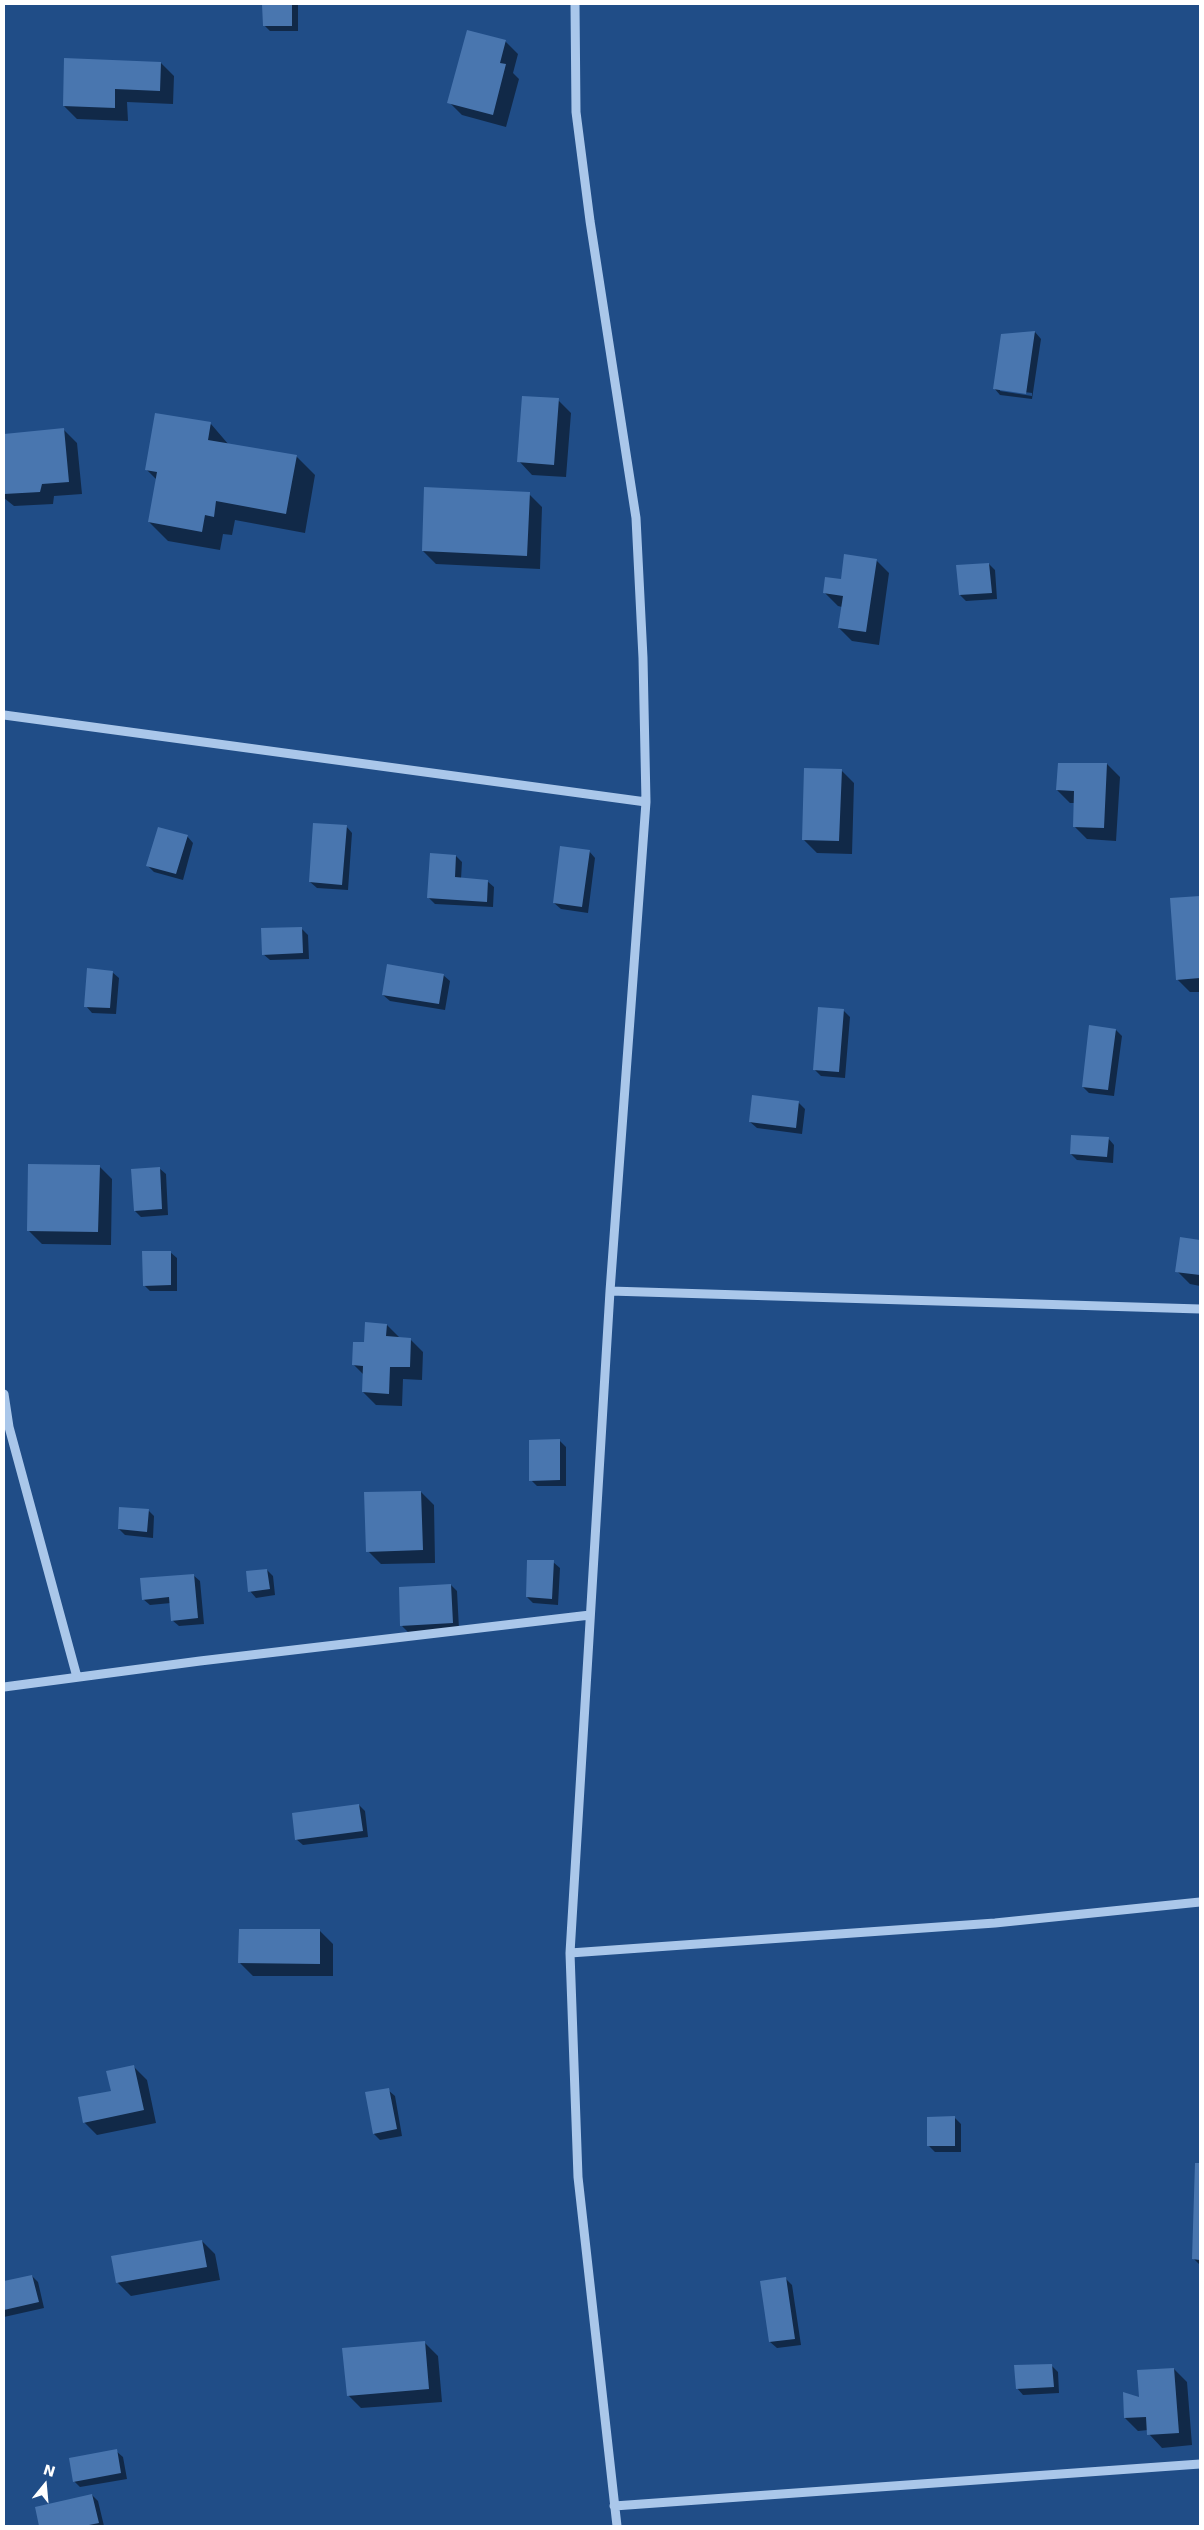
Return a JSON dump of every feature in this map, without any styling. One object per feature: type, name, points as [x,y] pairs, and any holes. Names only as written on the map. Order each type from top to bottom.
[{"type":"street","points":[[575,4],[578,122],[590,221],[636,518],[643,658],[646,802],[610,1291],[570,1953],[578,2176],[617,2526]]},
{"type":"street","points":[[4,715],[646,802]]},
{"type":"street","points":[[610,1291],[1200,1309]]},
{"type":"street","points":[[4,1394],[9,1427],[77,1677]]},
{"type":"street","points":[[4,1687],[590,1615]]},
{"type":"street","points":[[570,1953],[995,1923],[1200,1902]]},
{"type":"street","points":[[614,2506],[1200,2464]]},
{"type":"building","points":[[262,4],[292,4],[292,26],[263,26]]},
{"type":"building","points":[[467,30],[506,40],[500,63],[506,64],[493,115],[447,103]]},
{"type":"building","points":[[64,58],[161,62],[160,91],[115,89],[115,108],[63,106]]},
{"type":"building","points":[[1035,331],[1026,394],[993,389],[1001,334]]},
{"type":"building","points":[[522,396],[559,398],[554,465],[517,462]]},
{"type":"building","points":[[155,413],[211,422],[208,440],[297,455],[286,514],[216,501],[214,517],[205,515],[202,532],[148,522],[157,472],[145,470]]},
{"type":"building","points":[[64,428],[69,482],[42,484],[40,492],[4,494],[4,434]]},
{"type":"building","points":[[424,487],[530,492],[527,556],[422,551]]},
{"type":"building","points":[[844,554],[877,559],[866,632],[838,628],[843,596],[823,593],[825,577],[841,579]]},
{"type":"building","points":[[989,563],[992,593],[959,595],[956,565]]},
{"type":"building","points":[[1058,763],[1107,763],[1104,828],[1073,827],[1074,791],[1056,790]]},
{"type":"building","points":[[804,768],[842,769],[839,841],[802,840]]},
{"type":"building","points":[[313,823],[347,825],[342,885],[309,882]]},
{"type":"building","points":[[158,827],[188,835],[176,874],[146,866]]},
{"type":"building","points":[[560,846],[590,850],[582,907],[553,903]]},
{"type":"building","points":[[430,853],[456,855],[455,877],[488,880],[487,902],[427,898]]},
{"type":"building","points":[[1200,896],[1200,978],[1176,980],[1170,898]]},
{"type":"building","points":[[302,927],[303,953],[262,955],[261,928]]},
{"type":"building","points":[[387,964],[444,974],[439,1004],[382,995]]},
{"type":"building","points":[[87,968],[113,971],[110,1008],[84,1007]]},
{"type":"building","points":[[818,1007],[844,1009],[839,1072],[813,1070]]},
{"type":"building","points":[[1089,1025],[1116,1029],[1108,1090],[1082,1087]]},
{"type":"building","points":[[752,1095],[799,1101],[796,1128],[749,1122]]},
{"type":"building","points":[[1071,1135],[1109,1137],[1107,1157],[1070,1154]]},
{"type":"building","points":[[28,1164],[100,1165],[98,1232],[27,1231]]},
{"type":"building","points":[[160,1167],[162,1209],[134,1211],[131,1169]]},
{"type":"building","points":[[1180,1237],[1200,1240],[1200,1275],[1175,1272]]},
{"type":"building","points":[[142,1251],[171,1251],[171,1285],[143,1286]]},
{"type":"building","points":[[365,1322],[387,1324],[386,1336],[411,1338],[410,1367],[390,1367],[389,1394],[362,1392],[363,1366],[352,1365],[353,1342],[364,1342]]},
{"type":"building","points":[[560,1439],[560,1480],[529,1481],[529,1440]]},
{"type":"building","points":[[421,1491],[423,1550],[366,1552],[364,1492]]},
{"type":"building","points":[[119,1507],[149,1509],[147,1532],[118,1529]]},
{"type":"building","points":[[527,1560],[554,1560],[552,1599],[526,1597]]},
{"type":"building","points":[[267,1569],[270,1589],[248,1592],[246,1571]]},
{"type":"building","points":[[194,1574],[198,1618],[171,1621],[169,1597],[142,1600],[140,1578]]},
{"type":"building","points":[[451,1584],[453,1623],[400,1626],[399,1587]]},
{"type":"building","points":[[359,1804],[363,1831],[295,1840],[292,1813]]},
{"type":"building","points":[[239,1929],[320,1929],[320,1964],[238,1963]]},
{"type":"building","points":[[134,2065],[144,2110],[83,2123],[78,2097],[111,2091],[106,2071]]},
{"type":"building","points":[[389,2088],[397,2129],[373,2134],[365,2092]]},
{"type":"building","points":[[955,2116],[955,2146],[927,2146],[927,2117]]},
{"type":"building","points":[[1195,2163],[1200,2163],[1200,2260],[1192,2259]]},
{"type":"building","points":[[202,2240],[207,2267],[116,2283],[111,2256]]},
{"type":"building","points":[[32,2275],[39,2302],[4,2310],[4,2281]]},
{"type":"building","points":[[786,2277],[795,2339],[769,2342],[760,2281]]},
{"type":"building","points":[[425,2341],[429,2389],[347,2396],[342,2348]]},
{"type":"building","points":[[1052,2364],[1054,2387],[1016,2389],[1014,2365]]},
{"type":"building","points":[[1174,2368],[1179,2433],[1147,2435],[1146,2417],[1124,2418],[1123,2392],[1139,2397],[1137,2370]]},
{"type":"building","points":[[117,2449],[121,2473],[73,2482],[69,2458]]},
{"type":"building","points":[[92,2494],[99,2523],[84,2526],[39,2526],[35,2507]]}]
